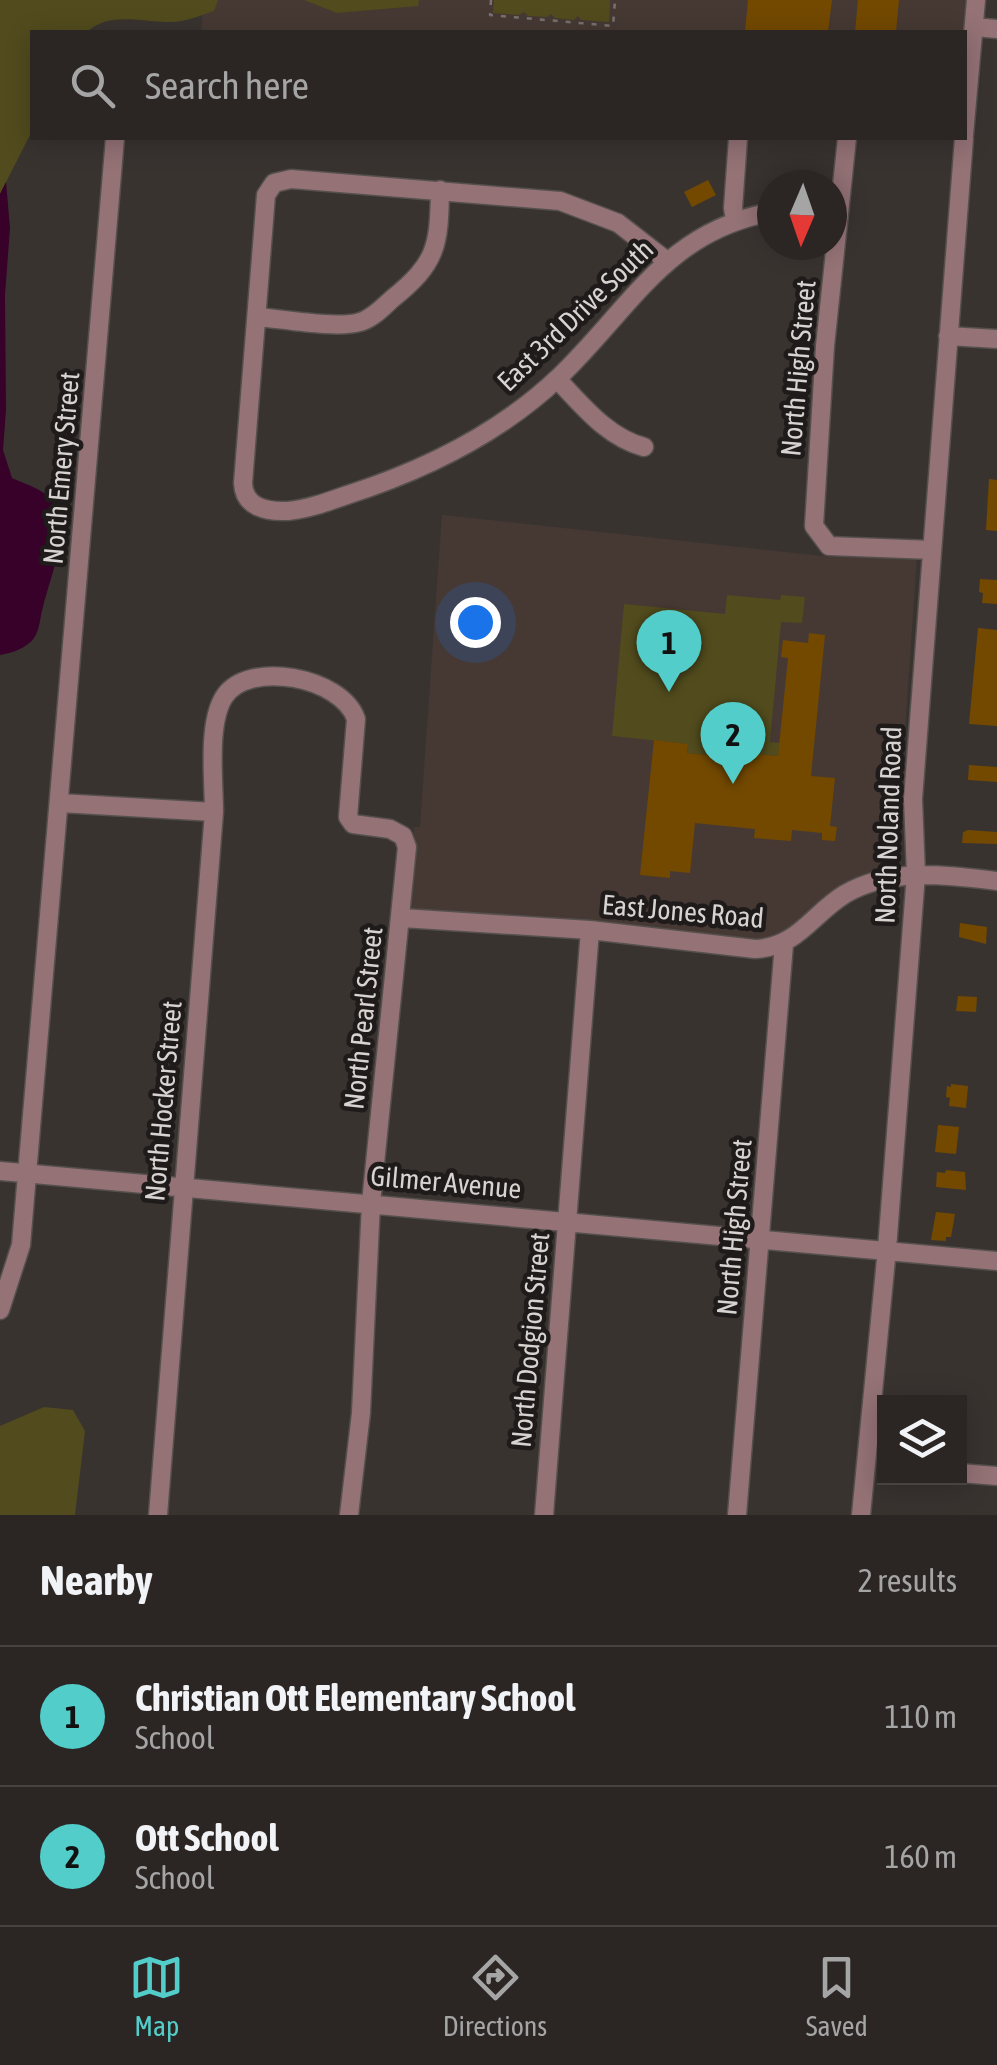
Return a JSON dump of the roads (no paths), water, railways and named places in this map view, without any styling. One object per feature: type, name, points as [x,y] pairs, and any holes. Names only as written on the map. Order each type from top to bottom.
[{"type":"street","name":"North Noland Road","points":[[967,102],[976,0]]},
{"type":"street","points":[[974,27],[997,29]]},
{"type":"street","name":"North Emery Street","points":[[0,1310],[21,1245],[116,140]]},
{"type":"street","points":[[735,220],[738,140]]},
{"type":"street","name":"North High Street","points":[[842,170],[847,140]]},
{"type":"street","name":"North Noland Road","points":[[861,1515],[876,1465],[886,1249],[916,874],[913,798],[964,140]]},
{"type":"street","points":[[440,190],[437,242],[432,259],[397,296],[369,318],[344,323],[258,317],[270,178],[440,190],[560,200],[593,210],[640,238],[666,261]]},
{"type":"street","name":"East 3rd Drive South","points":[[258,317],[244,494],[250,503],[264,510],[303,510],[390,482],[473,443],[557,379],[666,261],[704,233],[757,215]]},
{"type":"street","name":"North High Street","points":[[832,260],[814,526],[829,546],[932,550]]},
{"type":"street","points":[[948,336],[997,339]]},
{"type":"street","points":[[557,379],[606,428],[624,442],[644,447]]},
{"type":"street","name":"North Pearl Street","points":[[226,694],[239,681],[264,677],[317,684],[341,696],[350,704],[356,719],[348,817],[353,824],[390,829],[403,836],[407,847],[372,1203],[362,1413],[349,1515]]},
{"type":"street","name":"North Hocker Street","points":[[158,1515],[214,812],[216,723],[226,694]]},
{"type":"street","points":[[60,803],[214,812]]},
{"type":"street","name":"East Jones Road","points":[[402,918],[590,930],[755,949],[784,944],[848,892],[878,881],[916,874],[997,881]]},
{"type":"street","name":"North Dodgion Street","points":[[544,1515],[590,930]]},
{"type":"street","name":"North High Street","points":[[738,1515],[784,944]]},
{"type":"street","name":"Gilmer Avenue","points":[[0,1171],[997,1261]]},
{"type":"street","points":[[967,1474],[997,1476]]},
{"type":"place","name":"Christian Ott Elementary School","points":[[669,692]]},
{"type":"place","name":"Ott School","points":[[733,784]]}]
